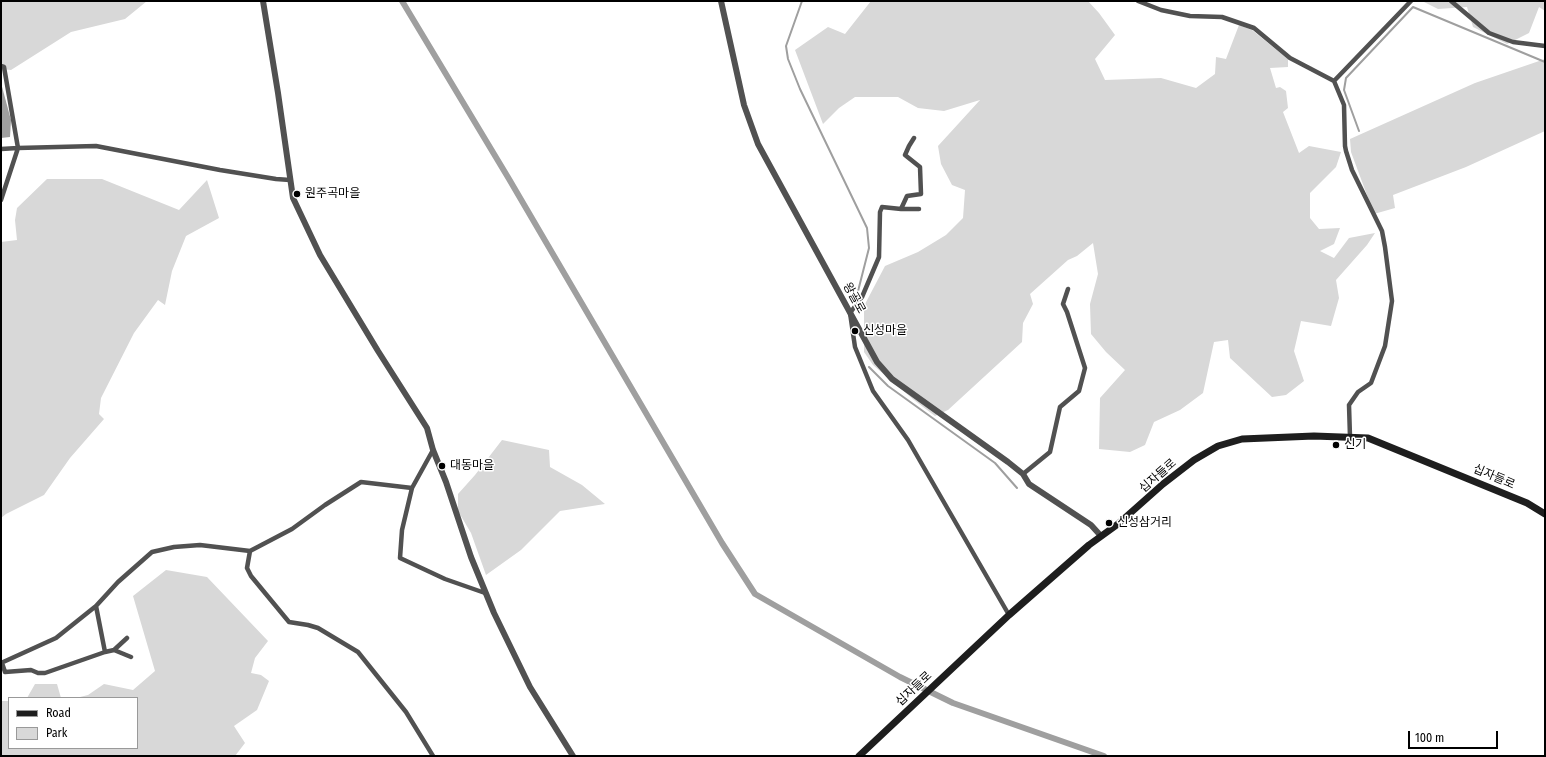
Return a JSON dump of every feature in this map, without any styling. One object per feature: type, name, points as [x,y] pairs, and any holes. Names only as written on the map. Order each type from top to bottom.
[{"type":"main road","name":"십자들로","points":[[859,756],[1009,615],[1101,536],[1118,524],[1163,484],[1194,460],[1218,446],[1242,439],[1314,436],[1368,438],[1527,503],[1545,514]]},
{"type":"street","points":[[263,1],[293,198],[310,236],[378,351],[427,428],[433,450],[485,593],[530,687],[573,756]]},
{"type":"street","name":"왕골로","points":[[721,1],[744,105],[758,144],[877,362],[892,379],[1022,474],[1029,484],[1091,525],[1101,536]]},
{"type":"street","points":[[1138,1],[1161,10],[1190,16],[1222,17],[1254,28],[1290,58],[1334,81],[1344,105],[1345,146],[1352,170],[1382,231],[1392,301],[1385,346],[1371,383],[1358,392],[1349,405],[1350,437]]},
{"type":"street","points":[[1334,81],[1411,1]]},
{"type":"street","points":[[1451,1],[1489,33],[1513,42],[1545,46]]},
{"type":"street","points":[[1,66],[4,67],[18,148],[1,200]]},
{"type":"street","points":[[901,209],[907,196],[921,194],[920,167],[905,155],[914,138]]},
{"type":"street","points":[[1,149],[96,146],[276,180],[290,180]]},
{"type":"street","points":[[919,209],[882,207],[880,212],[879,257],[862,296],[850,313],[855,347],[873,391],[908,440],[1009,615]]},
{"type":"street","points":[[1022,474],[1050,452],[1060,407],[1079,392],[1085,368],[1063,304],[1068,288]]},
{"type":"street","points":[[433,450],[412,488],[402,530],[400,558],[446,579],[485,593]]},
{"type":"street","points":[[127,638],[114,650],[45,672],[38,673],[31,670],[5,672],[2,663],[56,638],[96,606],[118,582],[152,552],[174,547],[200,545],[250,551],[292,529],[325,505],[361,482],[412,488]]},
{"type":"street","points":[[250,551],[247,568],[251,576],[289,622],[318,628],[358,652],[406,712],[433,756]]},
{"type":"street","points":[[96,606],[105,652]]},
{"type":"street","points":[[114,650],[131,658]]},
{"type":"green space","points":[[1,1],[147,1],[125,19],[71,32],[11,70],[1,69]]},
{"type":"green space","points":[[871,1],[1088,1],[1115,35],[1095,59],[1105,80],[1161,78],[1196,88],[1215,74],[1216,57],[1226,59],[1239,25],[1252,30],[1288,59],[1288,67],[1270,68],[1276,88],[1280,87],[1286,91],[1288,108],[1283,112],[1299,153],[1309,146],[1341,152],[1336,167],[1310,193],[1310,218],[1319,229],[1340,228],[1334,244],[1320,251],[1334,258],[1349,238],[1375,233],[1367,245],[1336,280],[1339,298],[1331,326],[1301,321],[1294,351],[1304,381],[1286,395],[1272,397],[1230,358],[1228,340],[1214,342],[1203,393],[1180,410],[1154,422],[1145,445],[1130,452],[1099,449],[1100,398],[1125,370],[1106,352],[1091,334],[1090,304],[1098,274],[1093,243],[1077,256],[1068,260],[1030,294],[1033,304],[1023,323],[1022,342],[948,410],[935,416],[873,365],[864,352],[864,306],[885,266],[918,252],[946,235],[963,218],[965,190],[952,185],[941,164],[938,146],[980,100],[944,111],[918,108],[898,97],[855,97],[839,108],[823,124],[795,50],[828,27],[845,34]]},
{"type":"green space","points":[[1422,1],[1545,1],[1545,11],[1539,7],[1529,33],[1507,44],[1473,27],[1467,7],[1438,9]]},
{"type":"green space","points":[[1545,59],[1545,131],[1466,167],[1393,195],[1395,208],[1374,214],[1351,152],[1350,139],[1475,83]]},
{"type":"green space","points":[[47,179],[102,179],[179,210],[207,180],[219,218],[186,236],[172,271],[165,305],[158,300],[134,333],[101,398],[99,414],[104,419],[70,458],[44,495],[1,518],[1,242],[17,240],[15,220],[17,208]]},
{"type":"green space","points":[[502,440],[549,450],[550,467],[582,485],[605,504],[560,511],[521,550],[486,575],[471,533],[458,511],[458,494]]},
{"type":"green space","points":[[166,570],[207,577],[268,641],[255,658],[251,673],[261,675],[269,681],[257,710],[234,726],[245,743],[235,756],[1,756],[1,701],[8,701],[8,749],[138,749],[138,697],[80,697],[88,695],[104,684],[133,690],[155,671],[133,596]]},
{"type":"green space","points":[[35,684],[57,684],[61,697],[28,697]]},
{"type":"shaded area","points":[[1,83],[11,120],[10,137],[1,138]]},
{"type":"waterway","points":[[402,1],[509,179],[722,543],[755,594],[900,677],[953,703],[1104,756]]},
{"type":"waterway","points":[[802,1],[786,46],[788,59],[800,89],[867,228],[869,248],[856,299]]},
{"type":"waterway","points":[[1359,131],[1344,90],[1346,78],[1413,7],[1545,62]]},
{"type":"waterway","points":[[869,367],[888,386],[995,463],[1017,488]]},
{"type":"place","name":"원주곡마을","points":[[297,194]]},
{"type":"place","name":"신성마을","points":[[855,331]]},
{"type":"place","name":"신기","points":[[1336,445]]},
{"type":"place","name":"대동마을","points":[[442,466]]},
{"type":"place","name":"신성삼거리","points":[[1109,523]]}]
